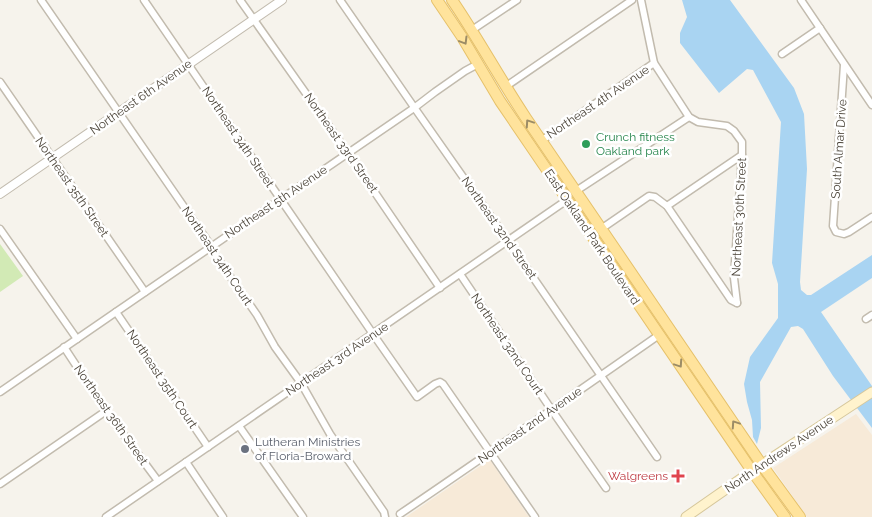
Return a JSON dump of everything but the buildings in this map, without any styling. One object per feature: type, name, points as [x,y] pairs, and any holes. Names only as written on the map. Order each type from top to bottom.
[{"type":"main road","name":"East Oakland Park Boulevard","points":[[437,0],[462,37],[494,93],[752,472],[785,517]]},
{"type":"main road","name":"East Oakland Park Boulevard","points":[[452,0],[541,141],[762,465],[800,517]]},
{"type":"main road","points":[[478,64],[485,65],[499,76]]},
{"type":"main road","points":[[523,136],[541,141]]},
{"type":"main road","points":[[567,200],[576,200],[586,207]]},
{"type":"main road","points":[[631,294],[640,298],[649,298]]},
{"type":"main road","points":[[659,335],[668,335],[680,344]]},
{"type":"main road","name":"North Andrews Avenue","points":[[686,517],[872,392]]},
{"type":"street","name":"Northeast 34th Court","points":[[41,0],[257,315],[275,347],[301,383],[330,434],[384,512],[385,517]]},
{"type":"street","name":"Northeast 34th Street","points":[[144,0],[417,397],[435,384],[440,382],[443,384],[490,452]]},
{"type":"street","name":"Northeast 33rd Street","points":[[240,0],[440,288]]},
{"type":"street","name":"Northeast 6th Avenue","points":[[0,194],[282,0]]},
{"type":"street","name":"Northeast 32nd Street","points":[[340,0],[657,457]]},
{"type":"street","points":[[472,30],[517,0]]},
{"type":"street","points":[[505,86],[632,0]]},
{"type":"street","points":[[576,191],[689,117],[654,63],[641,0]]},
{"type":"street","points":[[801,0],[872,105]]},
{"type":"street","points":[[782,54],[820,28]]},
{"type":"street","name":"Northeast 4th Avenue","points":[[541,141],[654,63]]},
{"type":"street","name":"Northeast 5th Avenue","points":[[0,392],[465,71],[478,64]]},
{"type":"street","name":"South Almar Drive","points":[[844,66],[833,226],[836,232],[844,234],[872,217]]},
{"type":"street","name":"Northeast 35th Street","points":[[0,82],[145,292]]},
{"type":"street","name":"Northeast 30th Street","points":[[666,206],[731,300],[737,304],[734,278],[742,142],[734,130],[727,126],[698,122],[689,117]]},
{"type":"street","points":[[602,229],[649,196],[655,196],[666,206],[742,155]]},
{"type":"street","name":"Northeast 3rd Avenue","points":[[106,517],[567,200]]},
{"type":"street","points":[[0,229],[77,339]]},
{"type":"street","name":"Northeast 32nd Court","points":[[460,274],[606,488]]},
{"type":"street","name":"Northeast 35th Court","points":[[116,312],[208,447]]},
{"type":"street","name":"Northeast 2nd Avenue","points":[[400,514],[659,335]]},
{"type":"street","name":"Northeast 36th Street","points":[[64,347],[106,411],[158,482]]},
{"type":"street","points":[[0,484],[106,411]]},
{"type":"street","points":[[239,426],[303,517]]},
{"type":"street","points":[[490,452],[535,517]]},
{"type":"street","points":[[186,462],[223,517]]},
{"type":"shaded area","points":[[856,414],[872,435],[872,517],[807,517],[773,468]]},
{"type":"shaded area","points":[[489,460],[529,517],[406,517]]},
{"type":"green space","points":[[0,244],[23,276],[0,292]]},
{"type":"water","points":[[682,0],[730,0],[794,88],[804,114],[807,169],[801,290],[807,295],[811,295],[872,255],[872,278],[821,312],[872,386],[872,428],[833,376],[803,329],[798,326],[791,327],[760,382],[761,428],[757,444],[753,437],[752,420],[744,384],[750,357],[778,318],[778,284],[772,263],[781,122],[753,70],[747,69],[719,93],[680,43],[680,33],[687,17]]},
{"type":"place","name":"Crunch fitness Oakland park","points":[[586,144]]},
{"type":"place","name":"Lutheran Ministries of Floria-Broward","points":[[245,449]]},
{"type":"place","name":"Walgreens","points":[[678,476]]}]
